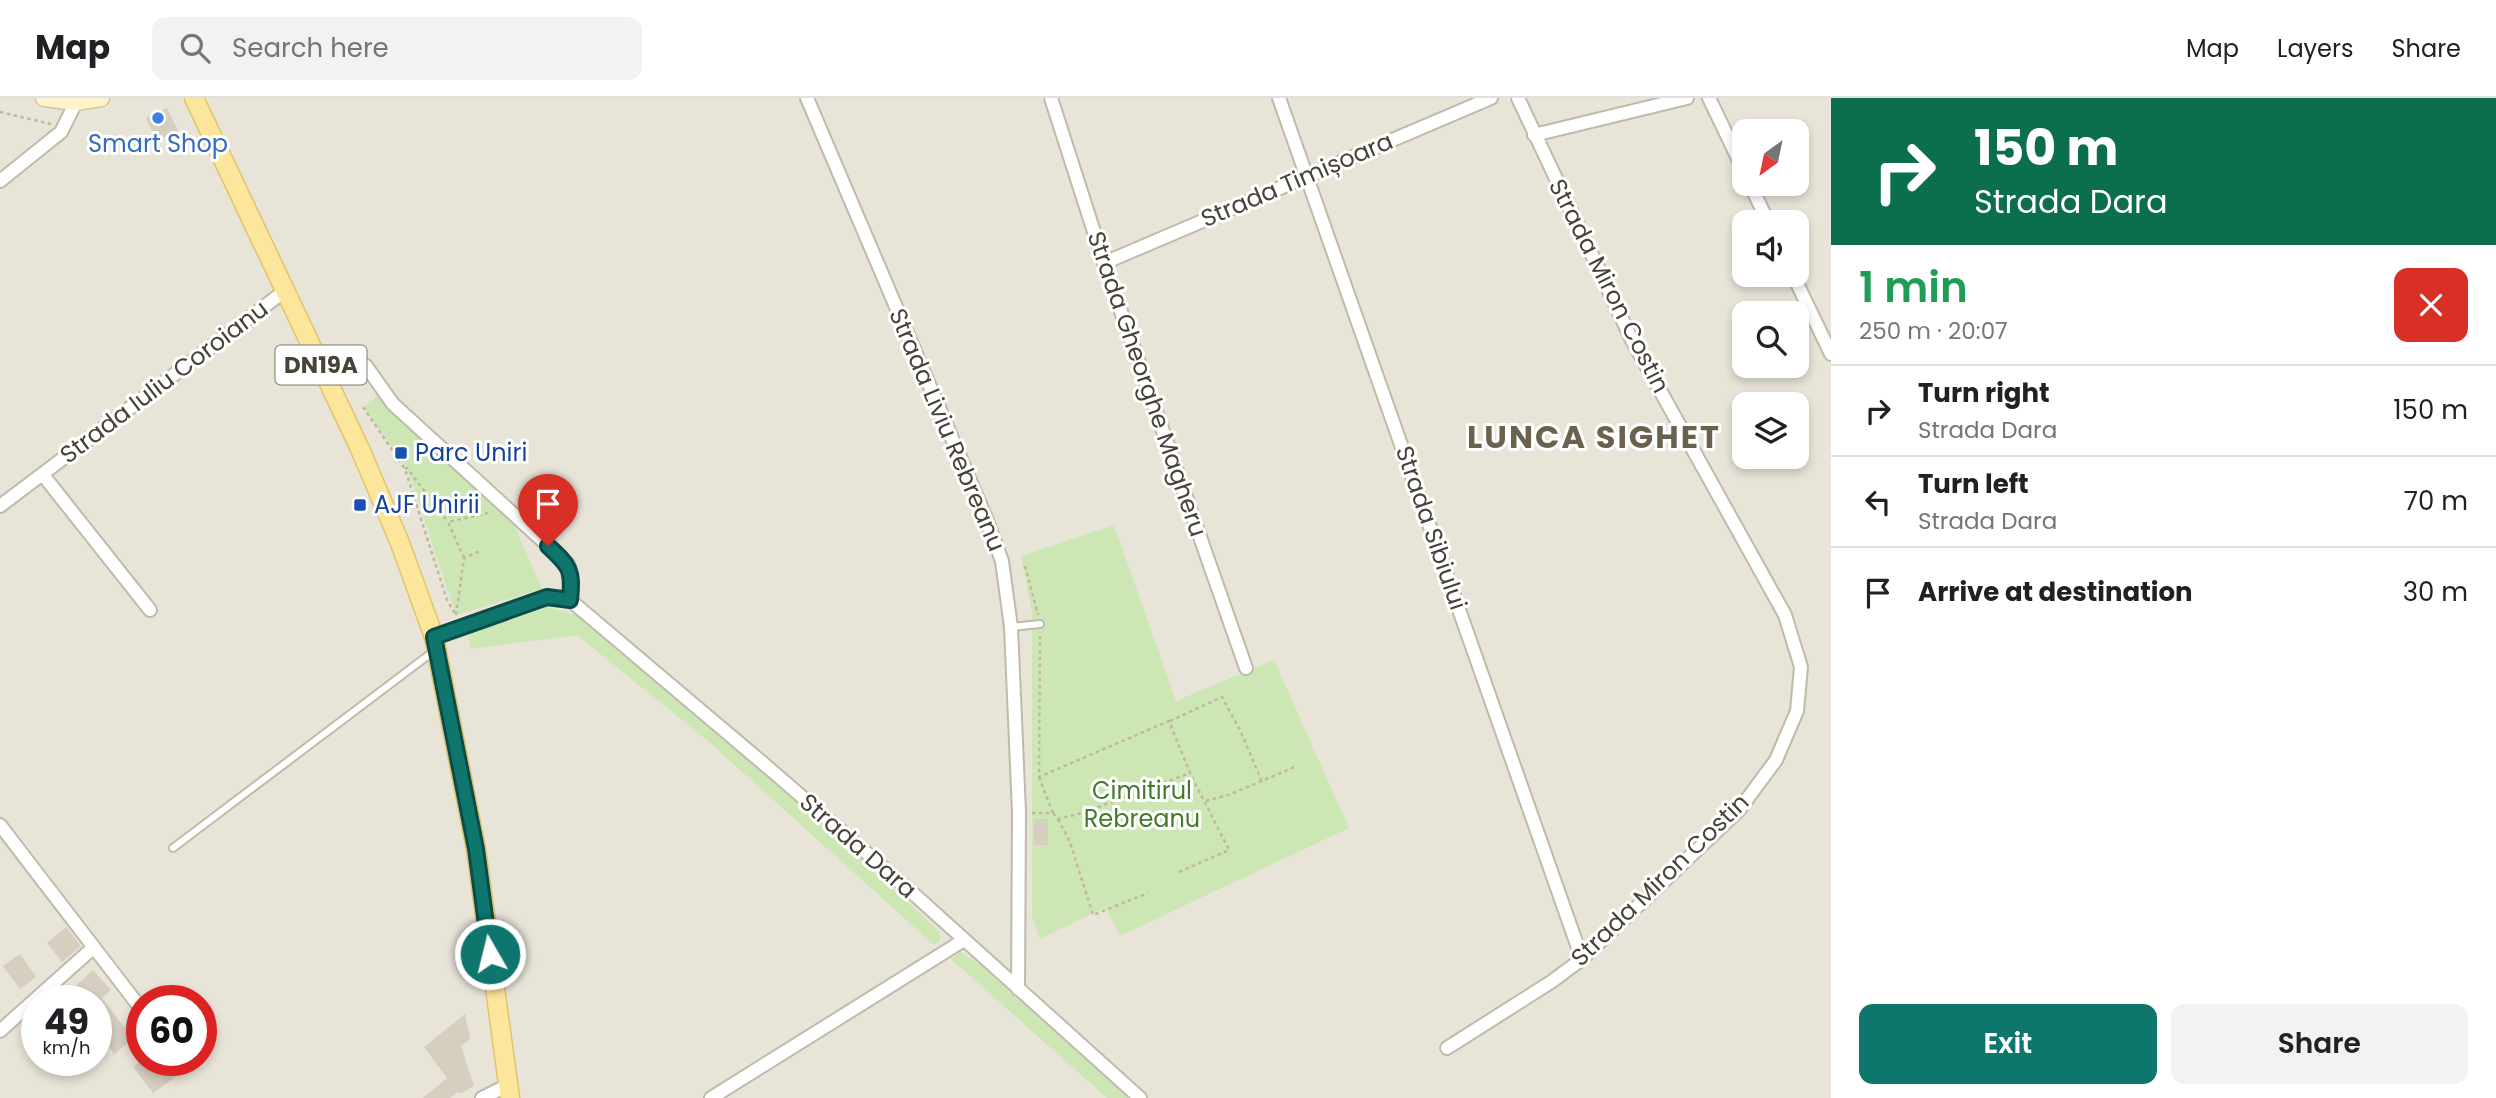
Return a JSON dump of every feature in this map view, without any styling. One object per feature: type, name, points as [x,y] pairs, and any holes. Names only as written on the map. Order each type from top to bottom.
[{"type":"main road","points":[[44,98],[76,102],[101,98]]},
{"type":"main road","name":"DN19A","points":[[194,98],[370,472],[400,543],[435,644],[476,849],[509,1092]]},
{"type":"street","name":"Strada Liviu Rebreanu","points":[[807,98],[1002,561],[1011,627],[1018,812],[1018,989]]},
{"type":"street","name":"Strada Gheorghe Magheru","points":[[1051,98],[1104,263],[1245,668]]},
{"type":"street","name":"Strada Sibiului","points":[[1279,98],[1582,959]]},
{"type":"street","name":"Strada Timișoara","points":[[1104,263],[1491,98]]},
{"type":"street","name":"Strada Miron Costin","points":[[1447,1048],[1551,982],[1582,959],[1739,810],[1776,760],[1797,711],[1801,667],[1786,615],[1632,340],[1518,98]]},
{"type":"street","points":[[1534,135],[1686,98]]},
{"type":"street","points":[[1709,98],[1732,146]]},
{"type":"street","points":[[0,181],[61,132],[76,102]]},
{"type":"street","points":[[1799,287],[1831,354]]},
{"type":"street","name":"Strada Iuliu Coroianu","points":[[0,506],[286,290]]},
{"type":"street","points":[[366,366],[393,404],[568,564],[572,579],[570,600],[547,597],[435,644]]},
{"type":"street","name":"Strada Iuliu Coroianu","points":[[43,475],[150,610]]},
{"type":"street","name":"Strada Dara","points":[[570,600],[771,770],[1140,1098]]},
{"type":"street","points":[[0,825],[126,989]]},
{"type":"street","points":[[711,1098],[964,940]]},
{"type":"street","points":[[0,1031],[94,947]]},
{"type":"street","points":[[482,1098],[509,1092]]},
{"type":"lane","points":[[1011,627],[1040,624]]},
{"type":"lane","points":[[173,848],[435,644]]},
{"type":"path","points":[[0,112],[64,127]]},
{"type":"path","points":[[363,407],[405,469],[447,600],[456,615],[464,558],[448,522],[407,468],[405,469]]},
{"type":"path","points":[[448,522],[489,512]]},
{"type":"path","points":[[464,558],[480,551]]},
{"type":"path","points":[[1025,566],[1040,624],[1038,777],[1053,813],[1070,842],[1093,915],[1148,893]]},
{"type":"path","points":[[1038,777],[1222,697],[1240,730],[1262,782]]},
{"type":"path","points":[[1169,722],[1190,773],[1229,850],[1179,872]]},
{"type":"path","points":[[1206,801],[1262,782],[1297,766]]},
{"type":"path","points":[[1058,820],[1190,773]]},
{"type":"path","points":[[1018,812],[1053,813]]},
{"type":"shaded area","points":[[0,98],[1831,98],[1831,1098],[0,1098]]},
{"type":"green space","points":[[383,392],[508,510],[542,589],[456,615],[407,468],[363,407]]},
{"type":"green space","name":"Cimitirul Rebreanu","points":[[1114,525],[1176,701],[1274,660],[1349,828],[1120,936],[1105,907],[1040,939],[1032,917],[1032,612],[1021,556]]},
{"type":"green space","points":[[547,607],[583,617],[729,742],[934,926],[941,936],[939,942],[934,945],[708,741],[577,635],[471,649],[468,634]]},
{"type":"green space","points":[[961,952],[981,966],[1129,1098],[1107,1098],[951,959]]},
{"type":"building","points":[[167,108],[178,131],[157,141],[146,118]]},
{"type":"building","points":[[1034,819],[1048,819],[1048,845],[1034,845]]},
{"type":"building","points":[[66,927],[81,946],[62,962],[47,943]]},
{"type":"building","points":[[20,954],[36,977],[21,985],[20,989],[3,966]]},
{"type":"building","points":[[93,970],[106,985],[77,985]]},
{"type":"building","points":[[112,1011],[124,1027],[126,1026],[126,1045],[114,1054]]},
{"type":"building","points":[[465,1014],[470,1039],[461,1046],[474,1086],[450,1098],[423,1098],[447,1078],[424,1047]]},
{"type":"building","points":[[140,1076],[177,1076],[153,1093]]},
{"type":"place","name":"Smart Shop","points":[[158,118]]},
{"type":"place","name":"Parc Uniri","points":[[401,453]]},
{"type":"place","name":"AJF Unirii","points":[[360,505]]},
{"type":"district","name":"LUNCA SIGHET","points":[[1594,437]]},
{"type":"route","points":[[490,954],[476,849],[434,637],[547,597],[570,600],[572,579],[568,564],[548,546]]}]
